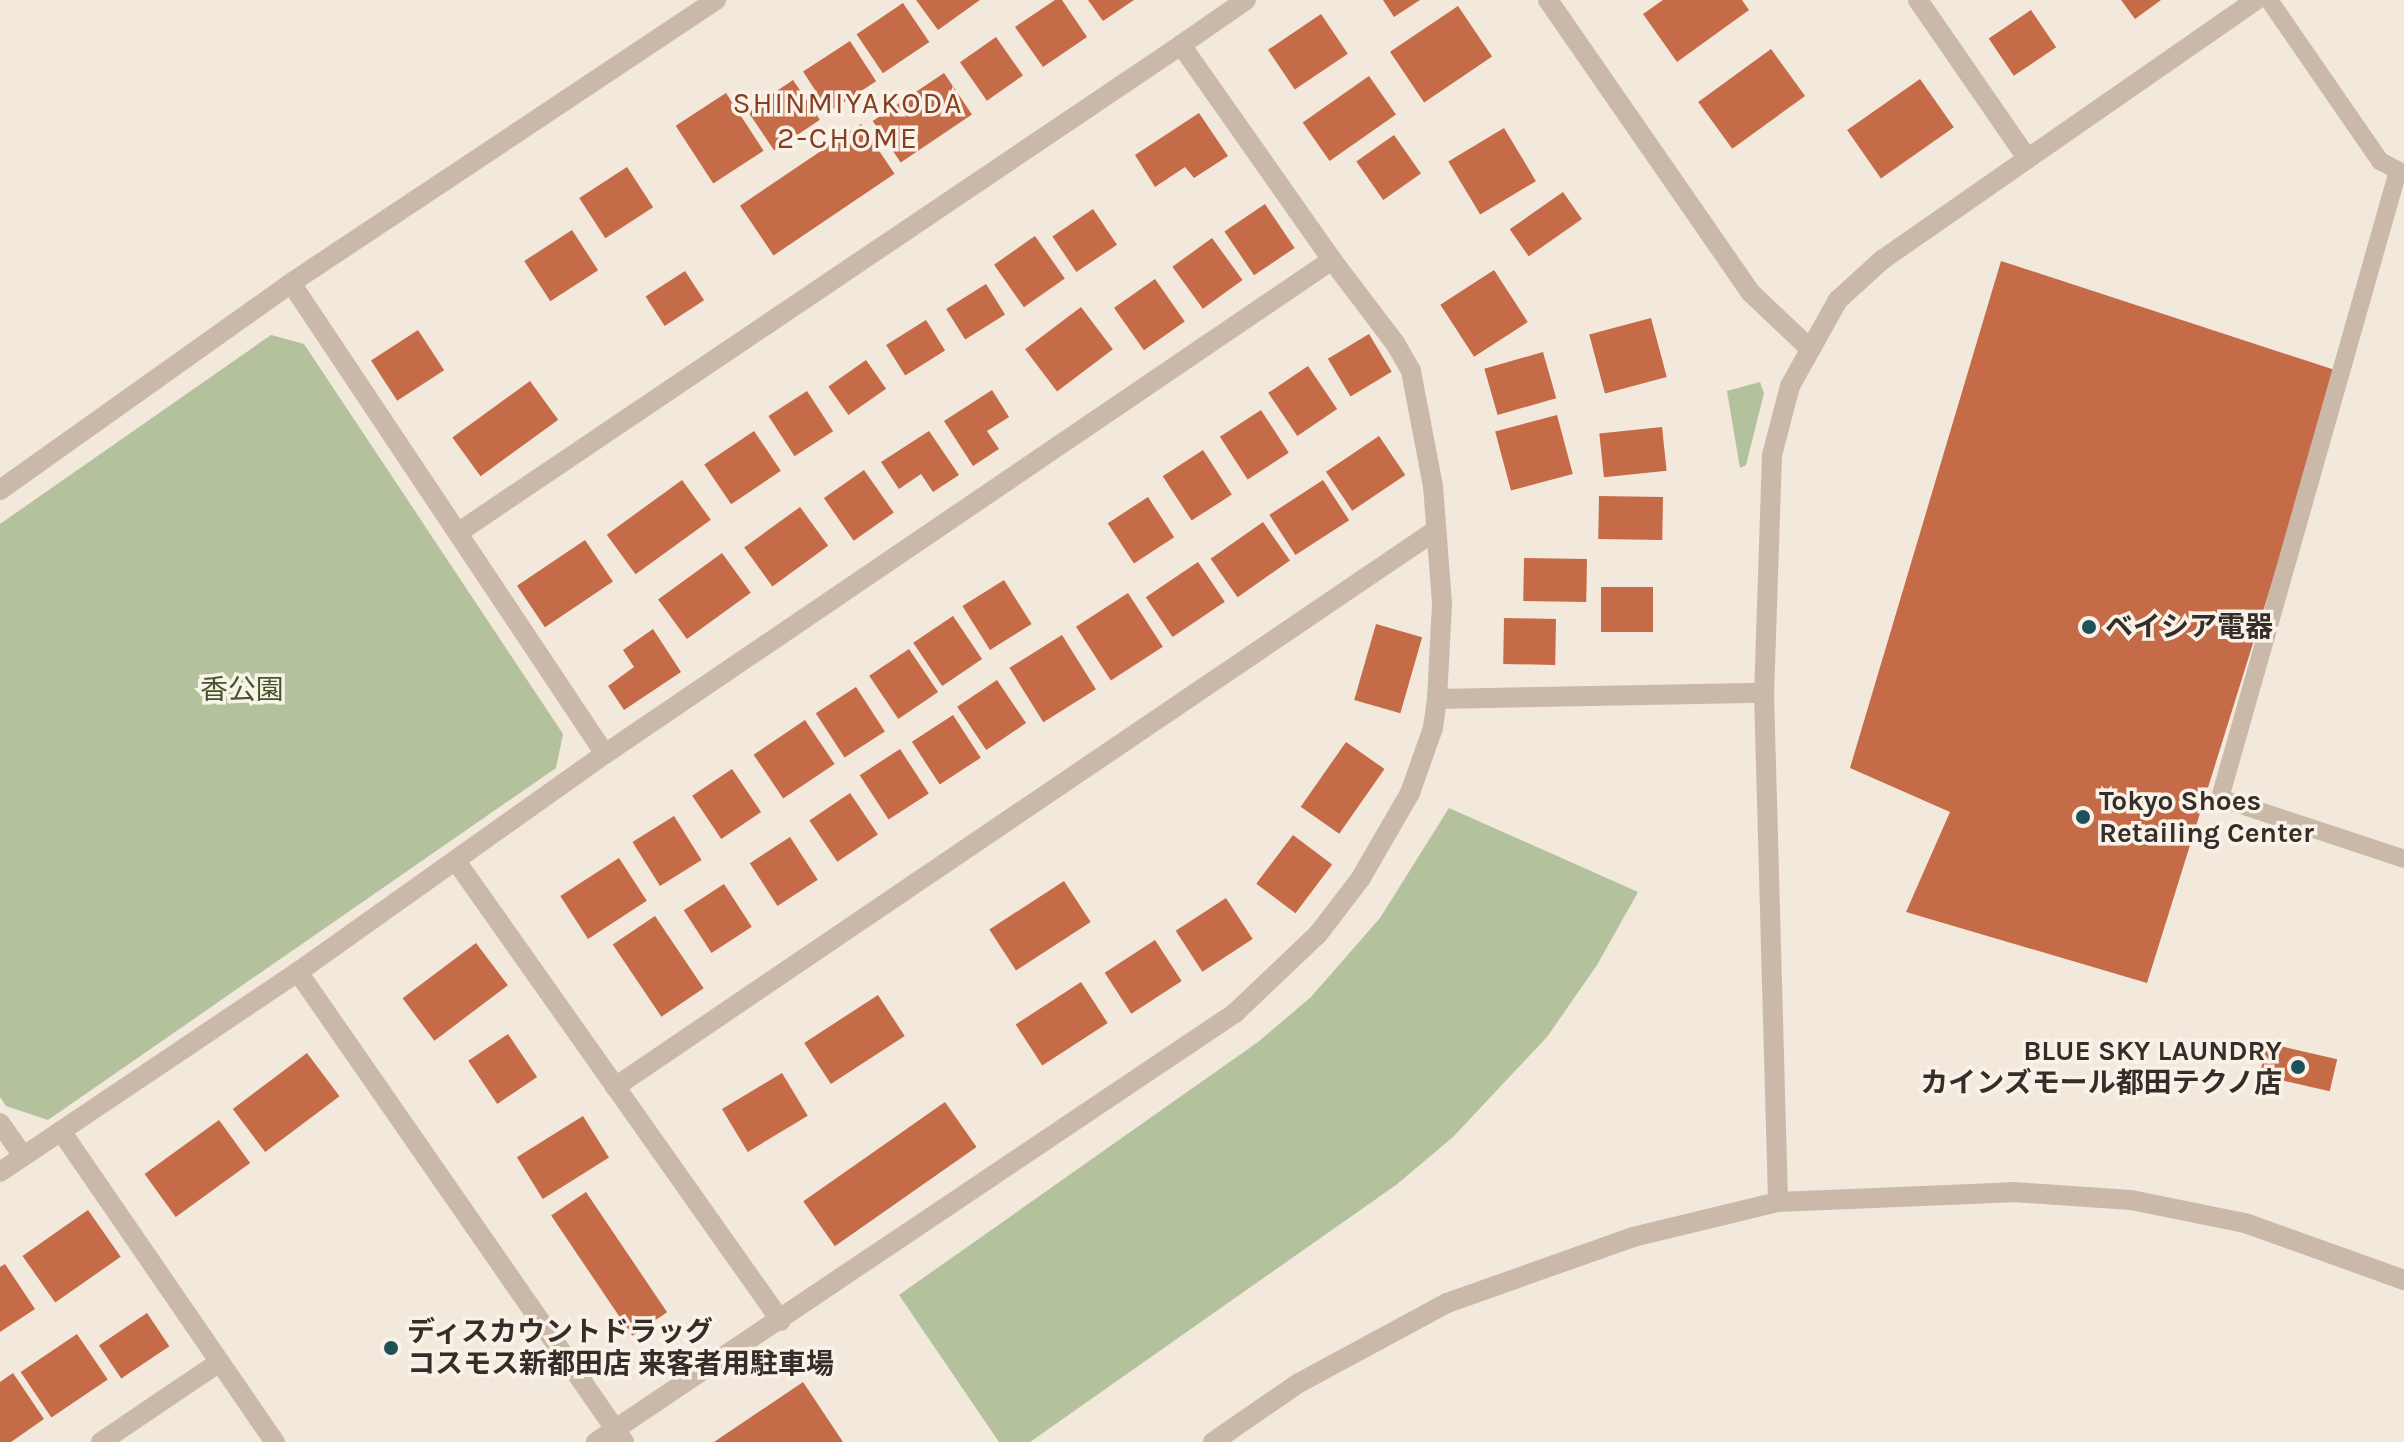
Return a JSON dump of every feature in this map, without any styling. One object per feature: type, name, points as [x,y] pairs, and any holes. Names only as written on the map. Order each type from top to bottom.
[{"type":"street","points":[[0,490],[291,283],[716,0]]},
{"type":"street","points":[[459,532],[1246,0]]},
{"type":"street","points":[[1548,0],[1750,292],[1808,347]]},
{"type":"street","points":[[1918,0],[2027,158]]},
{"type":"street","points":[[1778,1202],[1764,693],[1772,455],[1790,386],[1808,347],[1838,300],[1883,259],[2256,0]]},
{"type":"street","points":[[596,1442],[619,1436],[781,1321],[1235,1013],[1296,957],[1361,878],[1391,828],[1415,778],[1437,699],[1442,604],[1436,530],[1411,371],[1181,45]]},
{"type":"street","points":[[0,1172],[298,972],[605,754],[1332,260]]},
{"type":"street","points":[[291,283],[605,754]]},
{"type":"street","points":[[615,1087],[1436,530]]},
{"type":"street","points":[[1437,699],[1764,693]]},
{"type":"street","points":[[456,861],[781,1321]]},
{"type":"street","points":[[298,972],[619,1436]]},
{"type":"street","points":[[0,1123],[23,1156]]},
{"type":"street","points":[[61,1131],[275,1442]]},
{"type":"street","points":[[1213,1442],[1299,1383],[1447,1303],[1633,1237],[1778,1202],[2013,1192],[2131,1200],[2245,1223],[2404,1280]]},
{"type":"street","points":[[101,1442],[218,1363]]},
{"type":"lane","points":[[2269,0],[2380,161],[2401,172],[2220,798],[2404,859]]},
{"type":"green space","name":"香公園","points":[[271,335],[304,344],[563,734],[556,768],[48,1120],[6,1106],[0,1097],[0,524]]},
{"type":"green space","points":[[1760,382],[1764,393],[1746,465],[1740,468],[1727,391]]},
{"type":"green space","points":[[1449,808],[1638,892],[1597,965],[1547,1037],[1453,1137],[1396,1185],[1030,1442],[999,1442],[899,1295],[1258,1042],[1311,997],[1380,918]]},
{"type":"building","points":[[916,0],[980,0],[938,30]]},
{"type":"building","points":[[1055,0],[1062,0],[1087,37],[1043,67],[1015,27]]},
{"type":"building","points":[[1088,0],[1134,0],[1103,21]]},
{"type":"building","points":[[1383,0],[1420,0],[1394,17]]},
{"type":"building","points":[[1663,0],[1742,0],[1749,10],[1677,62],[1643,14]]},
{"type":"building","points":[[2121,0],[2161,0],[2135,19]]},
{"type":"building","points":[[903,3],[929,42],[883,73],[857,34]]},
{"type":"building","points":[[1458,6],[1492,57],[1424,102],[1390,52]]},
{"type":"building","points":[[2031,10],[2056,47],[2014,76],[1989,39]]},
{"type":"building","points":[[1321,14],[1348,54],[1295,90],[1268,50]]},
{"type":"building","points":[[996,37],[1023,76],[987,101],[960,62]]},
{"type":"building","points":[[850,41],[876,81],[829,112],[803,71]]},
{"type":"building","points":[[1771,49],[1805,96],[1732,149],[1698,102]]},
{"type":"building","points":[[944,73],[972,114],[901,163],[873,121]]},
{"type":"building","points":[[1369,76],[1396,115],[1330,161],[1303,122]]},
{"type":"building","points":[[1920,79],[1954,127],[1881,178],[1847,130]]},
{"type":"building","points":[[793,80],[820,120],[774,151],[747,111]]},
{"type":"building","points":[[726,93],[764,151],[713,184],[676,126]]},
{"type":"building","points":[[1199,113],[1228,156],[1194,178],[1185,167],[1155,187],[1135,155]]},
{"type":"building","points":[[861,124],[895,174],[774,255],[740,206]]},
{"type":"building","points":[[1504,128],[1536,181],[1480,215],[1448,161]]},
{"type":"building","points":[[1394,135],[1421,174],[1383,200],[1356,161]]},
{"type":"building","points":[[627,167],[653,207],[605,238],[579,198]]},
{"type":"building","points":[[1563,192],[1582,219],[1529,256],[1510,229]]},
{"type":"building","points":[[1265,204],[1295,248],[1254,275],[1224,231]]},
{"type":"building","points":[[1093,209],[1117,245],[1076,272],[1052,236]]},
{"type":"building","points":[[572,230],[598,270],[550,301],[524,261]]},
{"type":"building","points":[[1035,236],[1065,279],[1024,307],[994,265]]},
{"type":"building","points":[[1212,238],[1243,280],[1203,309],[1172,267]]},
{"type":"building","points":[[2001,261],[2338,371],[2147,983],[1906,912],[1950,812],[1850,768]]},
{"type":"building","points":[[1494,270],[1528,322],[1474,357],[1440,305]]},
{"type":"building","points":[[685,271],[704,300],[665,326],[646,297]]},
{"type":"building","points":[[1155,279],[1185,322],[1144,350],[1114,308]]},
{"type":"building","points":[[986,284],[1005,315],[965,339],[946,309]]},
{"type":"building","points":[[1081,307],[1113,349],[1057,391],[1025,349]]},
{"type":"building","points":[[1651,318],[1667,377],[1605,393],[1589,335]]},
{"type":"building","points":[[926,320],[945,351],[905,375],[886,345]]},
{"type":"building","points":[[418,330],[444,370],[397,401],[371,360]]},
{"type":"building","points":[[1369,334],[1392,372],[1351,396],[1328,359]]},
{"type":"building","points":[[1543,352],[1556,398],[1498,415],[1484,369]]},
{"type":"building","points":[[866,360],[886,389],[848,415],[828,386]]},
{"type":"building","points":[[1308,366],[1337,409],[1297,436],[1268,393]]},
{"type":"building","points":[[530,381],[558,420],[481,476],[452,437]]},
{"type":"building","points":[[992,390],[1009,417],[987,431],[999,449],[973,466],[944,421]]},
{"type":"building","points":[[807,391],[833,431],[795,456],[768,416]]},
{"type":"building","points":[[1261,410],[1289,453],[1248,479],[1220,437]]},
{"type":"building","points":[[1557,415],[1573,474],[1511,490],[1495,432]]},
{"type":"building","points":[[1662,427],[1667,471],[1604,477],[1599,434]]},
{"type":"building","points":[[754,431],[781,471],[731,504],[704,465]]},
{"type":"building","points":[[929,431],[959,475],[933,492],[921,474],[899,489],[881,462]]},
{"type":"building","points":[[1379,436],[1405,475],[1352,511],[1326,472]]},
{"type":"building","points":[[1203,450],[1232,494],[1192,521],[1163,476]]},
{"type":"building","points":[[864,470],[894,513],[854,541],[824,498]]},
{"type":"building","points":[[682,480],[711,520],[636,574],[607,535]]},
{"type":"building","points":[[1323,480],[1349,520],[1295,555],[1269,515]]},
{"type":"building","points":[[1599,496],[1663,497],[1662,540],[1598,539]]},
{"type":"building","points":[[1148,497],[1174,537],[1134,563],[1108,523]]},
{"type":"building","points":[[800,507],[828,546],[772,586],[744,548]]},
{"type":"building","points":[[1263,522],[1290,561],[1238,597],[1211,559]]},
{"type":"building","points":[[585,540],[613,581],[545,627],[517,586]]},
{"type":"building","points":[[722,553],[751,593],[687,639],[658,599]]},
{"type":"building","points":[[1524,558],[1587,559],[1586,602],[1523,601]]},
{"type":"building","points":[[1198,562],[1225,602],[1173,637],[1146,597]]},
{"type":"building","points":[[1004,580],[1032,624],[990,650],[962,606]]},
{"type":"building","points":[[1601,587],[1653,587],[1653,632],[1601,632]]},
{"type":"building","points":[[1128,593],[1163,647],[1111,680],[1076,627]]},
{"type":"building","points":[[953,616],[982,659],[942,686],[913,643]]},
{"type":"building","points":[[1504,618],[1556,619],[1555,665],[1503,664]]},
{"type":"building","points":[[1376,624],[1422,637],[1400,713],[1354,700]]},
{"type":"building","points":[[653,629],[681,672],[624,710],[608,686],[634,667],[623,650]]},
{"type":"building","points":[[1062,635],[1096,689],[1043,722],[1009,668]]},
{"type":"building","points":[[909,649],[938,692],[898,719],[869,676]]},
{"type":"building","points":[[997,680],[1026,723],[986,750],[957,707]]},
{"type":"building","points":[[856,687],[885,731],[845,758],[816,713]]},
{"type":"building","points":[[953,715],[981,758],[940,784],[912,742]]},
{"type":"building","points":[[805,720],[835,764],[783,799],[754,755]]},
{"type":"building","points":[[1346,742],[1385,769],[1339,834],[1301,807]]},
{"type":"building","points":[[900,749],[929,793],[889,820],[860,775]]},
{"type":"building","points":[[732,769],[761,812],[721,839],[692,796]]},
{"type":"building","points":[[850,793],[878,834],[837,862],[809,820]]},
{"type":"building","points":[[674,816],[702,860],[660,886],[632,842]]},
{"type":"building","points":[[1293,835],[1332,864],[1295,913],[1256,884]]},
{"type":"building","points":[[790,837],[818,880],[778,906],[750,863]]},
{"type":"building","points":[[619,858],[647,901],[588,939],[560,896]]},
{"type":"building","points":[[1064,881],[1091,922],[1016,971],[989,929]]},
{"type":"building","points":[[724,884],[752,927],[712,953],[684,910]]},
{"type":"building","points":[[1226,898],[1253,939],[1202,972],[1176,931]]},
{"type":"building","points":[[655,916],[704,988],[661,1017],[613,945]]},
{"type":"building","points":[[1155,940],[1182,981],[1131,1014],[1105,973]]},
{"type":"building","points":[[476,943],[508,985],[434,1041],[403,998]]},
{"type":"building","points":[[1081,982],[1108,1023],[1042,1066],[1016,1024]]},
{"type":"building","points":[[878,995],[905,1036],[831,1084],[804,1043]]},
{"type":"building","points":[[508,1034],[537,1077],[497,1104],[468,1061]]},
{"type":"building","name":"BLUE SKY LAUNDRY カインズモール都田テクノ店","points":[[2267,1043],[2337,1059],[2330,1091],[2260,1075]]},
{"type":"building","points":[[307,1053],[339,1096],[265,1152],[233,1109]]},
{"type":"building","points":[[782,1073],[808,1116],[748,1152],[722,1109]]},
{"type":"building","points":[[945,1102],[977,1147],[835,1246],[803,1201]]},
{"type":"building","points":[[583,1116],[609,1158],[543,1199],[517,1157]]},
{"type":"building","points":[[219,1120],[250,1163],[176,1217],[145,1174]]},
{"type":"building","points":[[586,1192],[667,1312],[632,1336],[551,1215]]},
{"type":"building","points":[[88,1210],[121,1257],[55,1303],[22,1256]]},
{"type":"building","points":[[5,1264],[35,1309],[0,1332],[0,1267]]},
{"type":"building","points":[[147,1313],[169,1346],[121,1379],[99,1345]]},
{"type":"building","points":[[77,1334],[108,1380],[51,1418],[21,1372]]},
{"type":"building","points":[[13,1373],[44,1419],[11,1442],[0,1442],[0,1382]]},
{"type":"building","points":[[803,1382],[843,1442],[714,1442]]},
{"type":"place","name":"ベイシア電器","points":[[2089,627]]},
{"type":"place","name":"Tokyo Shoes Retailing Center","points":[[2083,817]]},
{"type":"place","name":"BLUE SKY LAUNDRY カインズモール都田テクノ店","points":[[2298,1067]]},
{"type":"place","name":"ディスカウントドラッグ コスモス新都田店 来客者用駐車場","points":[[391,1348]]},
{"type":"district","name":"SHINMIYAKODA 2-CHOME","points":[[848,120]]}]
